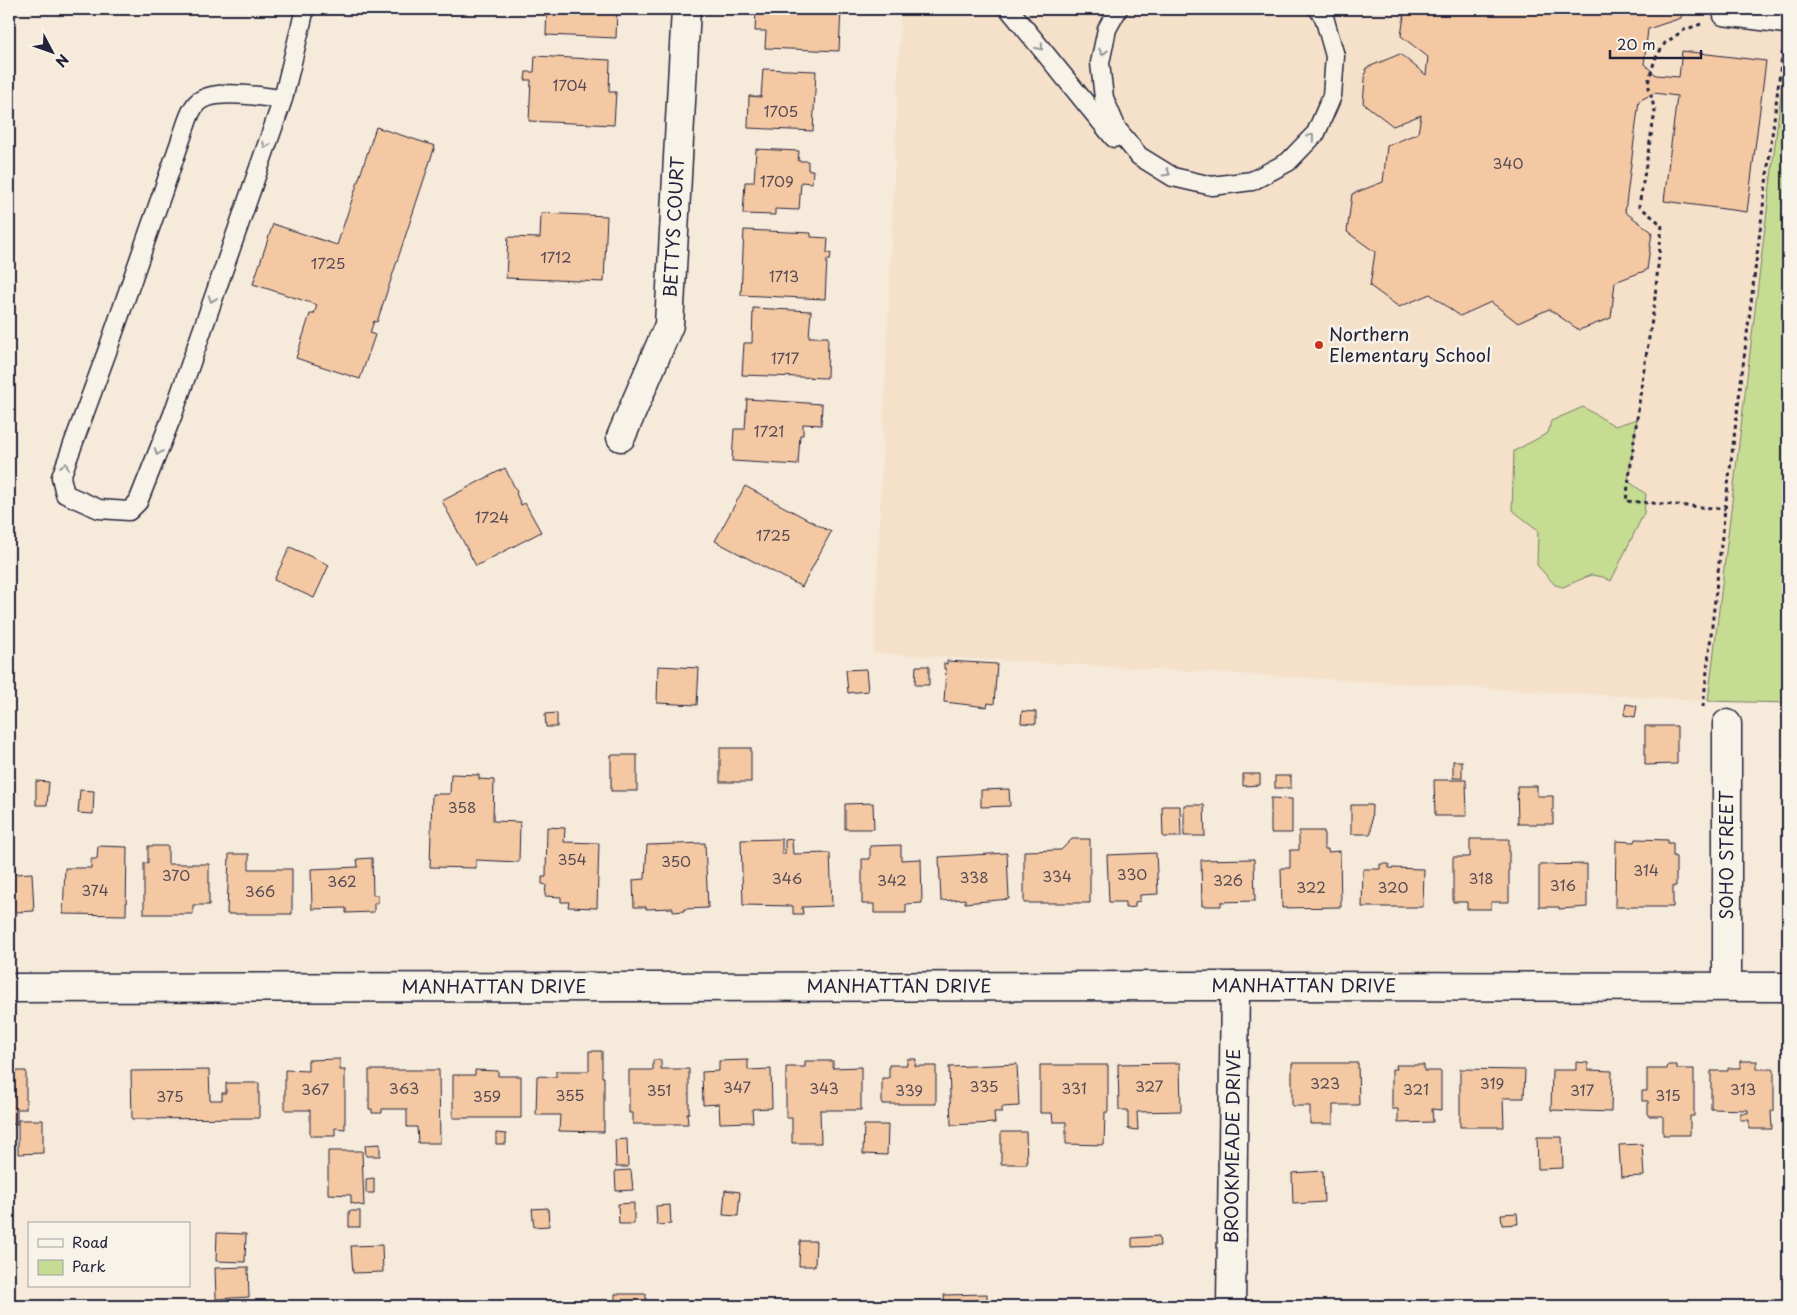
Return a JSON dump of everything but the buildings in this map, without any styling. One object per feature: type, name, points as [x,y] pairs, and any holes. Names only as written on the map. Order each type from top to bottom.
[{"type":"street","name":"BETTYS COURT","points":[[621,436],[669,325],[686,9]]},
{"type":"street","name":"SOHO STREET","points":[[1715,720],[1727,986]]},
{"type":"street","name":"BROOKMEADE DRIVE","points":[[1231,1306],[1235,986]]},
{"type":"street","name":"MANHATTAN DRIVE","points":[[9,988],[1788,986]]},
{"type":"lane","points":[[283,99],[235,93],[211,96],[196,104],[187,122],[61,477],[65,494],[99,509],[129,511],[138,502],[172,414],[283,99],[304,9]]},
{"type":"lane","points":[[1009,9],[1119,144],[1173,177],[1212,186],[1252,181],[1288,162],[1316,133],[1332,96],[1335,56],[1324,17],[1318,9]]},
{"type":"lane","points":[[1118,9],[1107,29],[1100,63],[1104,98],[1117,129],[1139,156]]},
{"type":"lane","points":[[1723,12],[1786,24]]},
{"type":"path","points":[[1723,12],[1684,30],[1665,43],[1655,59],[1648,83],[1655,112],[1639,206],[1662,225],[1654,307],[1626,501],[1725,509]]},
{"type":"path","points":[[1715,720],[1704,690],[1786,24]]},
{"type":"shaded area","name":"Northern Elementary School","points":[[901,9],[1788,9],[1788,36],[1708,701],[874,653]]},
{"type":"green space","points":[[1788,36],[1788,703],[1708,701]]},
{"type":"green space","points":[[1583,407],[1615,426],[1637,419],[1628,481],[1646,494],[1644,513],[1611,581],[1603,577],[1591,575],[1563,587],[1555,585],[1537,565],[1538,530],[1512,510],[1514,451],[1548,433],[1551,421]]},
{"type":"place","name":"Northern Elementary School","points":[[1319,345]]}]
